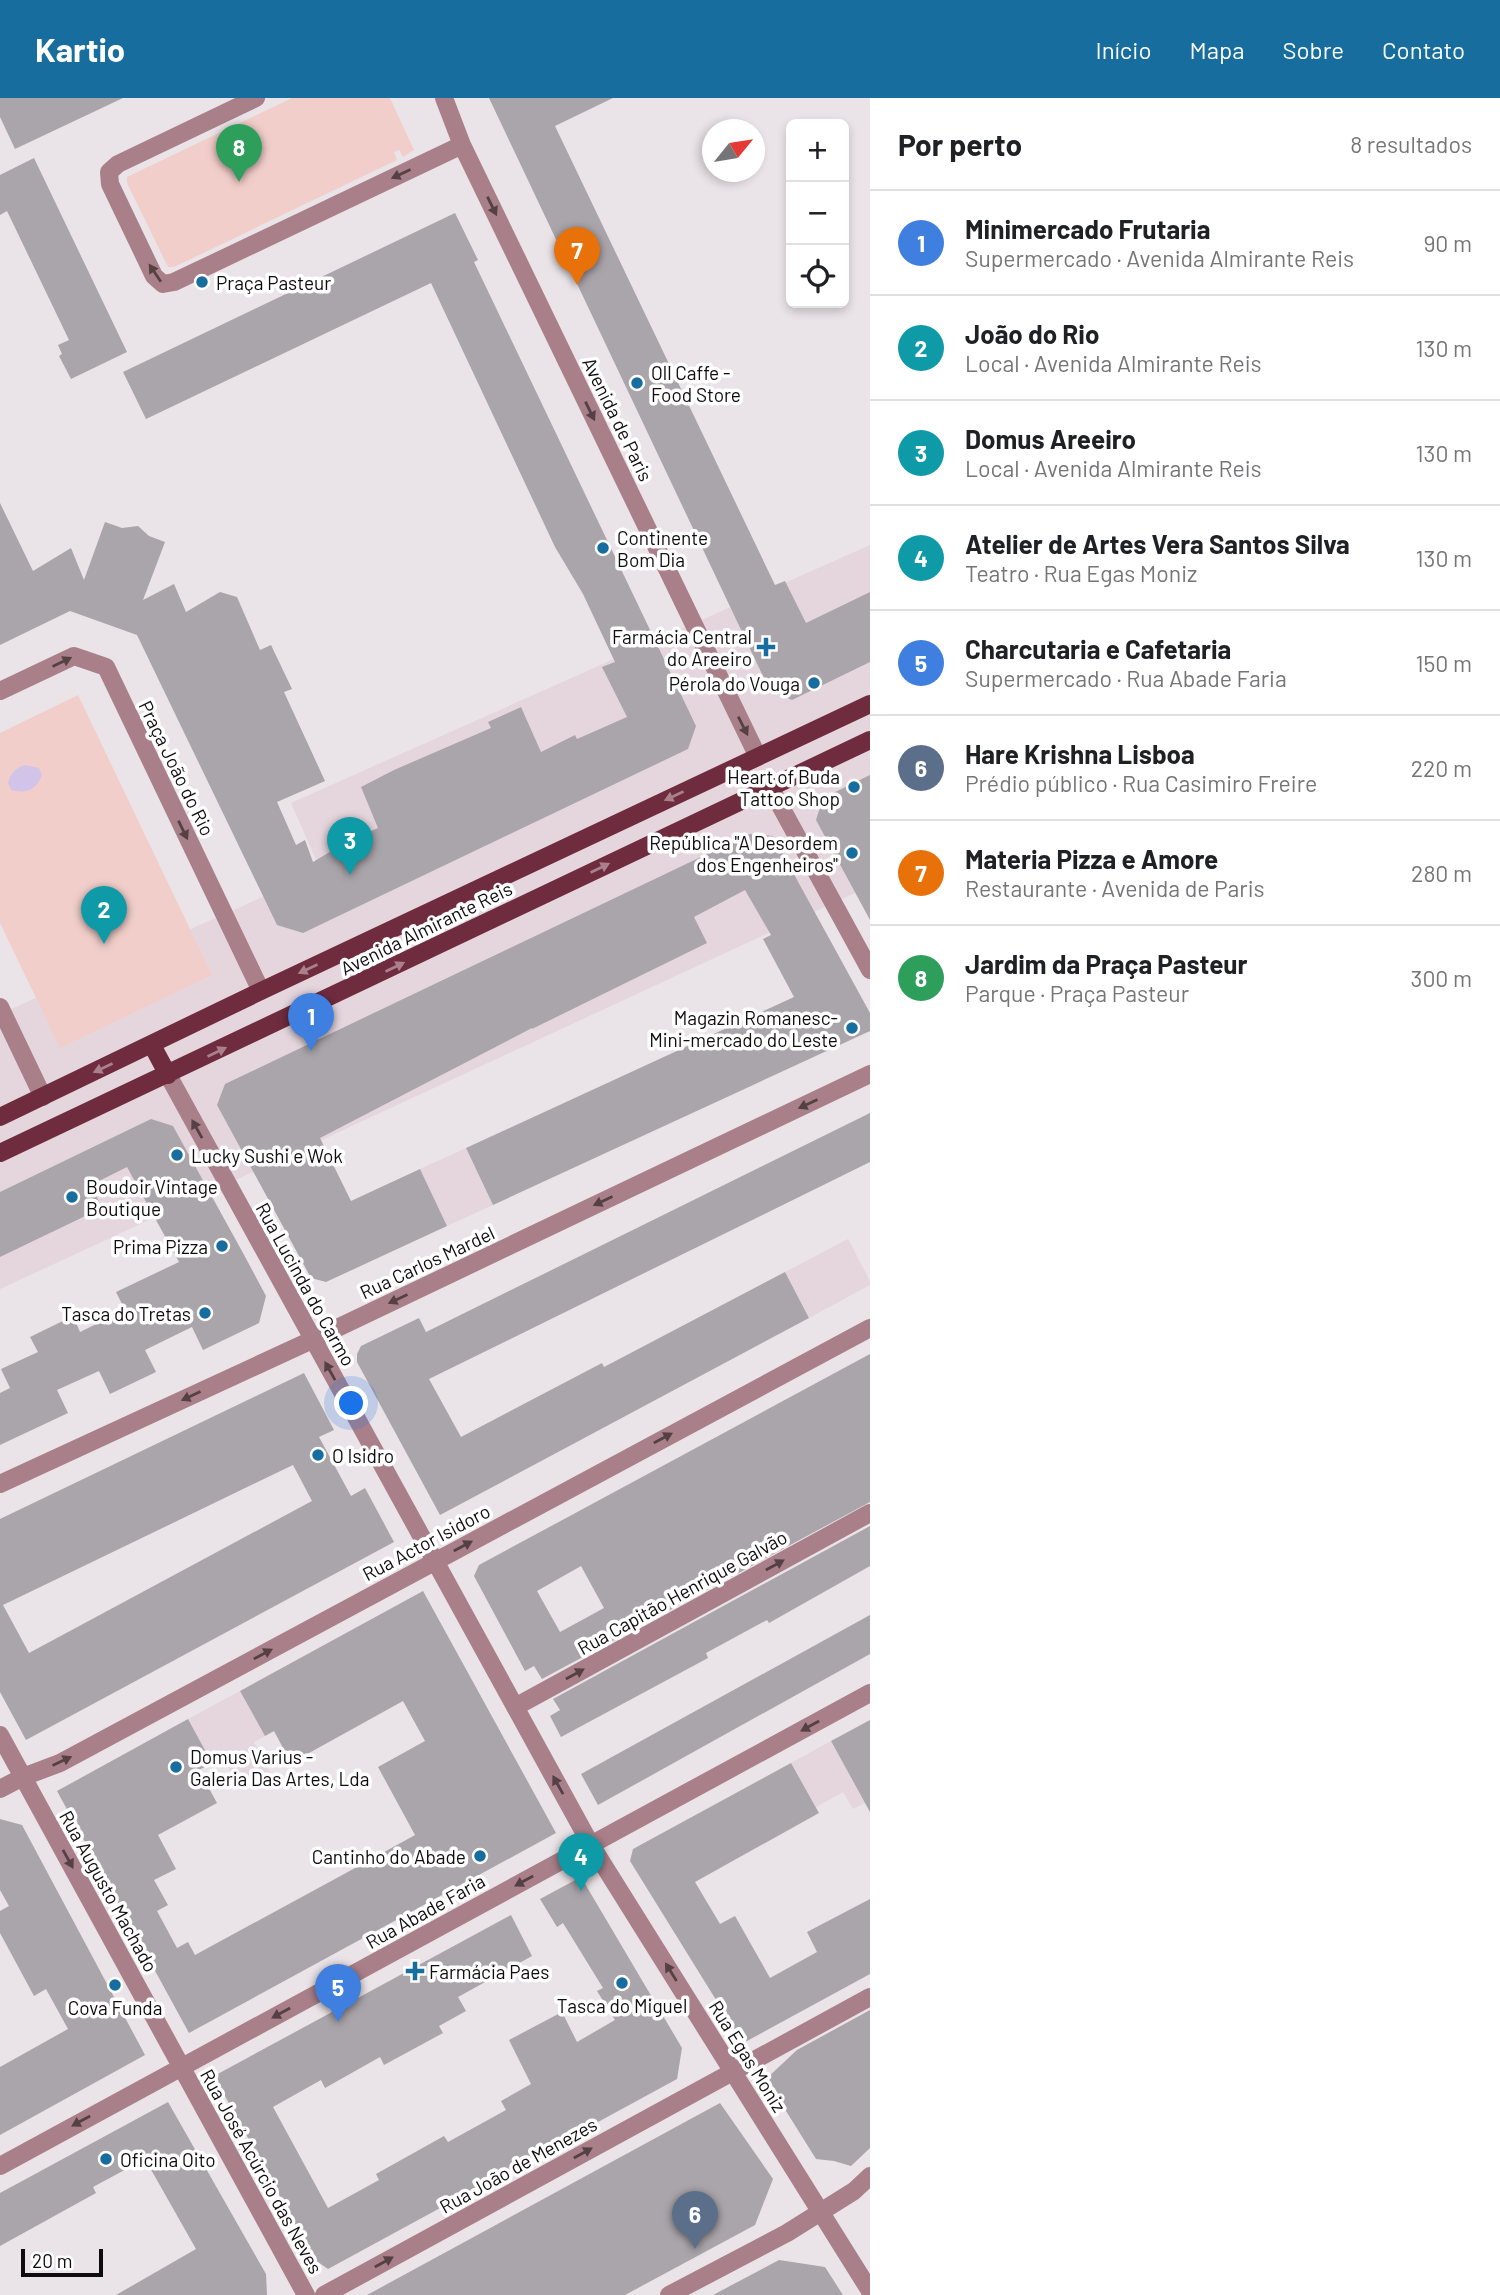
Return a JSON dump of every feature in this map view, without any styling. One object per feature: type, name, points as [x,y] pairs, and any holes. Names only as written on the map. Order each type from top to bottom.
[{"type":"main road","name":"Avenida Almirante Reis","points":[[0,1117],[870,704]]},
{"type":"main road","name":"Avenida Almirante Reis","points":[[0,1153],[870,740]]},
{"type":"main road","points":[[758,757],[771,787]]},
{"type":"main road","points":[[152,1045],[168,1075]]},
{"type":"street","points":[[256,98],[118,164],[110,172],[110,184],[154,276],[163,284],[174,282],[462,145]]},
{"type":"street","name":"Avenida de Paris","points":[[444,98],[462,145],[758,757]]},
{"type":"street","name":"Praça João do Rio","points":[[0,691],[74,656],[106,667],[261,991]]},
{"type":"street","points":[[771,787],[870,970]]},
{"type":"street","points":[[0,1007],[43,1097]]},
{"type":"street","name":"Rua Carlos Mardel","points":[[0,1484],[312,1340],[870,1074]]},
{"type":"street","name":"Rua Lucinda do Carmo","points":[[168,1075],[591,1845]]},
{"type":"street","name":"Rua Actor Isidoro","points":[[0,1789],[60,1763],[870,1328]]},
{"type":"street","name":"Rua Capitão Henrique Galvão","points":[[515,1707],[870,1513]]},
{"type":"street","name":"Rua Abade Faria","points":[[0,2166],[870,1693]]},
{"type":"street","name":"Rua Augusto Machado","points":[[0,1735],[181,2067]]},
{"type":"street","name":"Rua Egas Moniz","points":[[591,1845],[870,2291]]},
{"type":"street","name":"Rua João de Menezes","points":[[324,2295],[870,1997]]},
{"type":"street","name":"Rua José Acúrcio das Neves","points":[[181,2067],[306,2295]]},
{"type":"street","points":[[669,2295],[787,2233],[855,2191],[870,2176]]},
{"type":"shaded area","points":[[292,98],[390,98],[414,150],[403,157],[399,150],[394,152],[397,160],[174,267],[168,267],[127,183],[127,177]]},
{"type":"shaded area","points":[[870,545],[870,886],[0,1289],[0,1014],[321,871],[291,803]]},
{"type":"shaded area","points":[[78,695],[212,975],[60,1048],[0,923],[0,733]]},
{"type":"shaded area","points":[[25,765],[39,768],[42,775],[40,780],[30,790],[11,790],[8,783],[10,777],[16,769]]},
{"type":"shaded area","points":[[466,1148],[493,1205],[447,1226],[420,1169]]},
{"type":"shaded area","points":[[848,1239],[870,1285],[809,1318],[785,1272]]},
{"type":"shaded area","points":[[240,1691],[265,1736],[254,1742],[271,1774],[241,1790],[223,1757],[212,1763],[188,1719]]},
{"type":"shaded area","points":[[831,1741],[865,1803],[853,1809],[843,1792],[816,1807],[791,1763]]},
{"type":"building","points":[[0,98],[123,98],[15,149],[0,117]]},
{"type":"building","points":[[489,98],[613,98],[555,126],[775,585],[785,581],[806,623],[870,592],[870,662],[792,700],[770,691]]},
{"type":"building","points":[[34,158],[127,352],[71,379],[59,356],[62,354],[58,345],[69,340],[7,211],[0,215],[0,175]]},
{"type":"building","points":[[455,213],[478,260],[474,262],[696,726],[688,749],[303,933],[277,925],[137,635],[70,611],[0,645],[0,503],[33,571],[71,548],[84,580],[105,522],[122,528],[138,526],[149,536],[165,542],[143,600],[174,584],[186,612],[220,592],[237,597],[260,650],[271,645],[292,689],[284,692],[325,781],[277,802],[296,845],[305,840],[313,862],[348,841],[378,828],[361,787],[491,728],[488,722],[521,707],[541,752],[575,735],[577,739],[627,717],[602,667],[615,662],[583,594],[555,547],[431,283],[146,419],[123,372]]},
{"type":"building","name":"República \"A Desordem dos Engenheiros\"","points":[[870,775],[870,920],[816,820],[823,798]]},
{"type":"building","points":[[749,834],[773,836],[870,1013],[870,1031],[493,1205],[466,1148],[794,997],[763,939],[771,935],[745,890],[694,917],[707,943],[532,1028],[320,1138],[351,1201],[420,1169],[447,1226],[326,1282],[311,1278],[217,1105],[225,1084]]},
{"type":"building","points":[[870,1113],[870,1162],[429,1379],[461,1437],[602,1363],[604,1367],[785,1272],[809,1318],[440,1515],[357,1362],[361,1346],[419,1318],[426,1332]]},
{"type":"building","points":[[151,1119],[173,1126],[266,1296],[259,1323],[203,1350],[192,1327],[145,1350],[156,1372],[110,1394],[99,1371],[57,1390],[68,1413],[0,1445],[0,1393],[10,1388],[1,1369],[38,1352],[30,1337],[73,1316],[80,1332],[125,1310],[116,1292],[179,1262],[127,1167],[91,1185],[102,1208],[0,1257],[0,1192]]},
{"type":"building","points":[[870,1354],[870,1502],[542,1679],[534,1666],[525,1671],[474,1576],[479,1565]],"holes":[[[581,1566],[604,1608],[560,1632],[537,1591]]]},
{"type":"building","points":[[304,1373],[334,1430],[319,1437],[351,1496],[365,1488],[394,1542],[26,1740],[0,1692],[0,1519]],"holes":[[[293,1465],[312,1501],[29,1653],[3,1605]]]},
{"type":"building","points":[[870,1526],[870,1566],[769,1623],[767,1620],[706,1653],[708,1658],[561,1737],[550,1716],[560,1710],[553,1699]]},
{"type":"building","points":[[423,1591],[556,1833],[189,2033],[57,1791],[188,1719],[212,1763],[199,1770],[217,1803],[158,1835],[176,1869],[154,1880],[168,1905],[157,1911],[177,1948],[188,1942],[195,1955],[357,1867],[415,1835],[378,1767],[425,1741],[403,1701],[291,1763],[274,1731],[265,1736],[240,1691]]},
{"type":"building","points":[[870,1615],[870,1654],[598,1805],[581,1774]]},
{"type":"building","points":[[870,1720],[870,1812],[831,1741]]},
{"type":"building","points":[[791,1763],[819,1813],[695,1882],[720,1924],[735,1916],[770,1978],[817,1952],[807,1932],[870,1899],[870,1974],[747,2041],[739,2037],[630,1861],[633,1849]]},
{"type":"building","points":[[0,1819],[22,1825],[145,2055],[0,2135],[0,2067],[68,2029],[46,1989],[34,1996],[0,1933],[0,1911],[9,1906],[0,1890]]},
{"type":"building","points":[[581,1877],[682,2048],[677,2079],[328,2269],[315,2260],[214,2076],[511,1915],[532,1956],[458,1997],[466,2011],[439,2026],[443,2033],[384,2065],[380,2057],[325,2088],[321,2080],[273,2107],[328,2208],[379,2180],[376,2174],[444,2136],[448,2142],[506,2110],[501,2101],[531,2084],[509,2040],[562,2012],[577,2042],[615,2020],[597,1991],[603,1988],[563,1923],[557,1927],[540,1899]]},
{"type":"building","points":[[870,2010],[870,2148],[851,2166],[816,2159],[766,2079],[797,2050]]},
{"type":"building","points":[[168,2102],[266,2274],[267,2295],[116,2295],[196,2249],[145,2159],[93,2187],[96,2193],[0,2246],[0,2193]]},
{"type":"building","points":[[720,2103],[773,2179],[755,2225],[625,2295],[367,2295]]},
{"type":"building","points":[[779,2260],[825,2267],[843,2295],[713,2295]]},
{"type":"place","name":"Jardim da Praça Pasteur","points":[[239,182]]},
{"type":"place","name":"Praça Pasteur","points":[[202,282]]},
{"type":"place","name":"Materia Pizza e Amore","points":[[577,285]]},
{"type":"place","name":"Oll Caffe - Food Store","points":[[637,383]]},
{"type":"place","name":"Continente Bom Dia","points":[[603,548]]},
{"type":"place","name":"Farmácia Central do Areeiro","points":[[766,647]]},
{"type":"place","name":"Pérola do Vouga","points":[[814,683]]},
{"type":"place","name":"Heart of Buda Tattoo Shop","points":[[854,787]]},
{"type":"place","name":"República \"A Desordem dos Engenheiros\"","points":[[852,853]]},
{"type":"place","name":"Domus Areeiro","points":[[350,875]]},
{"type":"place","name":"João do Rio","points":[[104,944]]},
{"type":"place","name":"Magazin Romanesc- Mini-mercado do Leste","points":[[852,1028]]},
{"type":"place","name":"Minimercado Frutaria","points":[[311,1051]]},
{"type":"place","name":"Lucky Sushi e Wok","points":[[177,1155]]},
{"type":"place","name":"Boudoir Vintage Boutique","points":[[72,1197]]},
{"type":"place","name":"Prima Pizza","points":[[222,1246]]},
{"type":"place","name":"Tasca do Tretas","points":[[205,1313]]},
{"type":"place","name":"O Isidro","points":[[318,1455]]},
{"type":"place","name":"Domus Varius - Galeria Das Artes, Lda","points":[[176,1767]]},
{"type":"place","name":"Cantinho do Abade","points":[[480,1856]]},
{"type":"place","name":"Atelier de Artes Vera Santos Silva","points":[[581,1891]]},
{"type":"place","name":"Farmácia Paes","points":[[415,1971]]},
{"type":"place","name":"Tasca do Miguel","points":[[622,1983]]},
{"type":"place","name":"Cova Funda","points":[[115,1985]]},
{"type":"place","name":"Charcutaria e Cafetaria","points":[[338,2022]]},
{"type":"place","name":"Oficina Oito","points":[[106,2159]]},
{"type":"place","name":"Hare Krishna Lisboa","points":[[695,2249]]}]
